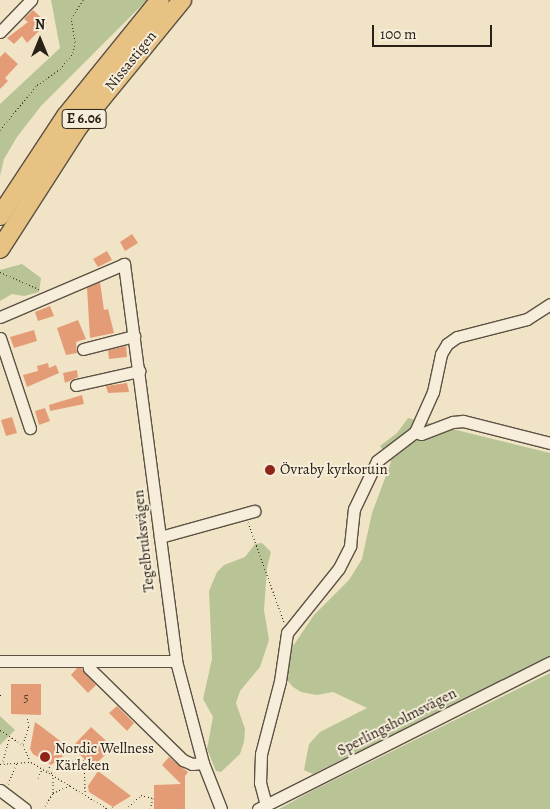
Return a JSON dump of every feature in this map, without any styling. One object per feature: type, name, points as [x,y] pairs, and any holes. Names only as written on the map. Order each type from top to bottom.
[{"type":"highway","name":"Nissastigen","points":[[0,216],[66,116],[160,0]]},
{"type":"highway","name":"Nissastigen","points":[[0,249],[79,126],[182,0]]},
{"type":"street","points":[[0,32],[31,0]]},
{"type":"street","name":"Tegelbruksvägen","points":[[49,297],[124,264],[176,661],[203,763],[220,809]]},
{"type":"street","points":[[0,317],[49,297]]},
{"type":"street","points":[[415,432],[433,392],[441,354],[447,344],[457,337],[527,319],[550,304]]},
{"type":"street","points":[[83,349],[134,336]]},
{"type":"street","points":[[0,338],[30,428]]},
{"type":"street","points":[[76,385],[139,371]]},
{"type":"street","points":[[262,807],[260,783],[261,754],[280,681],[288,632],[339,568],[350,546],[354,509],[377,460],[415,432],[464,422],[550,443]]},
{"type":"street","points":[[160,537],[249,513]]},
{"type":"street","points":[[0,661],[176,661]]},
{"type":"street","points":[[88,662],[89,668],[183,760],[192,764],[203,763]]},
{"type":"street","name":"Sperlingsholmsvägen","points":[[262,807],[550,662]]},
{"type":"street","points":[[3,788],[25,809]]},
{"type":"path","points":[[0,130],[37,84],[60,69],[73,53],[75,42],[71,18],[83,0]]},
{"type":"path","points":[[0,272],[49,297]]},
{"type":"path","points":[[249,513],[288,632]]},
{"type":"path","points":[[27,716],[29,726],[23,745],[30,762]]},
{"type":"path","points":[[0,730],[9,738],[23,745]]},
{"type":"path","points":[[0,764],[3,761],[9,738]]},
{"type":"path","points":[[52,774],[82,756]]},
{"type":"path","points":[[84,759],[84,793]]},
{"type":"path","points":[[3,761],[30,762],[108,809]]},
{"type":"path","points":[[3,788],[17,762]]},
{"type":"path","points":[[48,772],[50,764]]},
{"type":"path","points":[[38,778],[43,769]]},
{"type":"path","points":[[52,774],[53,793]]},
{"type":"path","points":[[43,809],[53,793],[70,785]]},
{"type":"path","points":[[84,793],[89,791]]},
{"type":"path","points":[[126,809],[141,795],[153,798],[150,809]]},
{"type":"green space","points":[[51,0],[147,0],[41,106],[17,137],[4,159],[0,176],[0,104],[60,48]]},
{"type":"green space","points":[[22,264],[41,278],[39,292],[24,296],[12,294],[0,301],[0,270]]},
{"type":"green space","points":[[408,418],[550,453],[550,657],[313,774],[304,770],[309,744],[320,732],[367,708],[333,692],[317,695],[301,692],[293,687],[286,679],[291,649],[314,615],[349,580],[362,559],[372,513],[391,462],[380,446],[397,433]]},
{"type":"green space","points":[[262,543],[271,552],[267,568],[264,610],[269,640],[260,667],[240,691],[236,703],[245,729],[244,742],[240,754],[221,772],[216,771],[207,749],[213,717],[203,699],[212,659],[209,591],[217,572],[224,565],[245,557],[255,544]]},
{"type":"green space","points":[[550,673],[550,809],[279,809],[308,793]]},
{"type":"green space","points":[[0,716],[15,730],[0,745]]},
{"type":"building","points":[[33,10],[47,23],[27,43],[22,36],[14,44],[7,38],[28,22],[24,19]]},
{"type":"building","points":[[5,52],[18,64],[5,78],[8,81],[0,89],[0,57]]},
{"type":"building","points":[[132,234],[138,243],[125,251],[120,242]]},
{"type":"building","points":[[107,251],[112,260],[98,267],[93,259]]},
{"type":"building","points":[[100,282],[104,310],[108,309],[114,333],[90,338],[87,288]]},
{"type":"building","points":[[50,306],[54,316],[38,321],[35,312]]},
{"type":"building","points":[[78,320],[86,339],[76,342],[77,353],[66,355],[57,328]]},
{"type":"building","points":[[34,330],[37,341],[14,348],[10,337]]},
{"type":"building","points":[[126,346],[127,357],[109,359],[108,350]]},
{"type":"building","points":[[48,363],[49,368],[56,365],[59,373],[27,387],[23,375],[38,371],[37,366]]},
{"type":"building","points":[[77,370],[78,377],[65,383],[63,373]]},
{"type":"building","points":[[127,383],[129,392],[108,393],[106,386]]},
{"type":"building","points":[[82,395],[84,404],[50,411],[49,405]]},
{"type":"building","points":[[45,408],[50,421],[39,425],[35,411]]},
{"type":"building","points":[[12,417],[17,433],[6,436],[1,420]]},
{"type":"building","points":[[77,668],[81,668],[96,685],[88,693],[71,675]]},
{"type":"building","points":[[11,684],[41,684],[41,715],[11,714]]},
{"type":"building","points":[[117,706],[134,723],[127,731],[109,713]]},
{"type":"building","points":[[35,722],[72,750],[51,765],[33,754],[30,749]]},
{"type":"building","points":[[91,727],[113,747],[93,767],[72,747]]},
{"type":"building","points":[[169,757],[188,772],[185,776],[185,809],[154,809],[154,785],[181,784],[162,765]]},
{"type":"building","points":[[98,771],[131,796],[113,807],[89,792],[88,786]]},
{"type":"place","name":"Övraby kyrkoruin","points":[[270,470]]},
{"type":"place","name":"Nordic Wellness Kärleken","points":[[45,757]]}]
